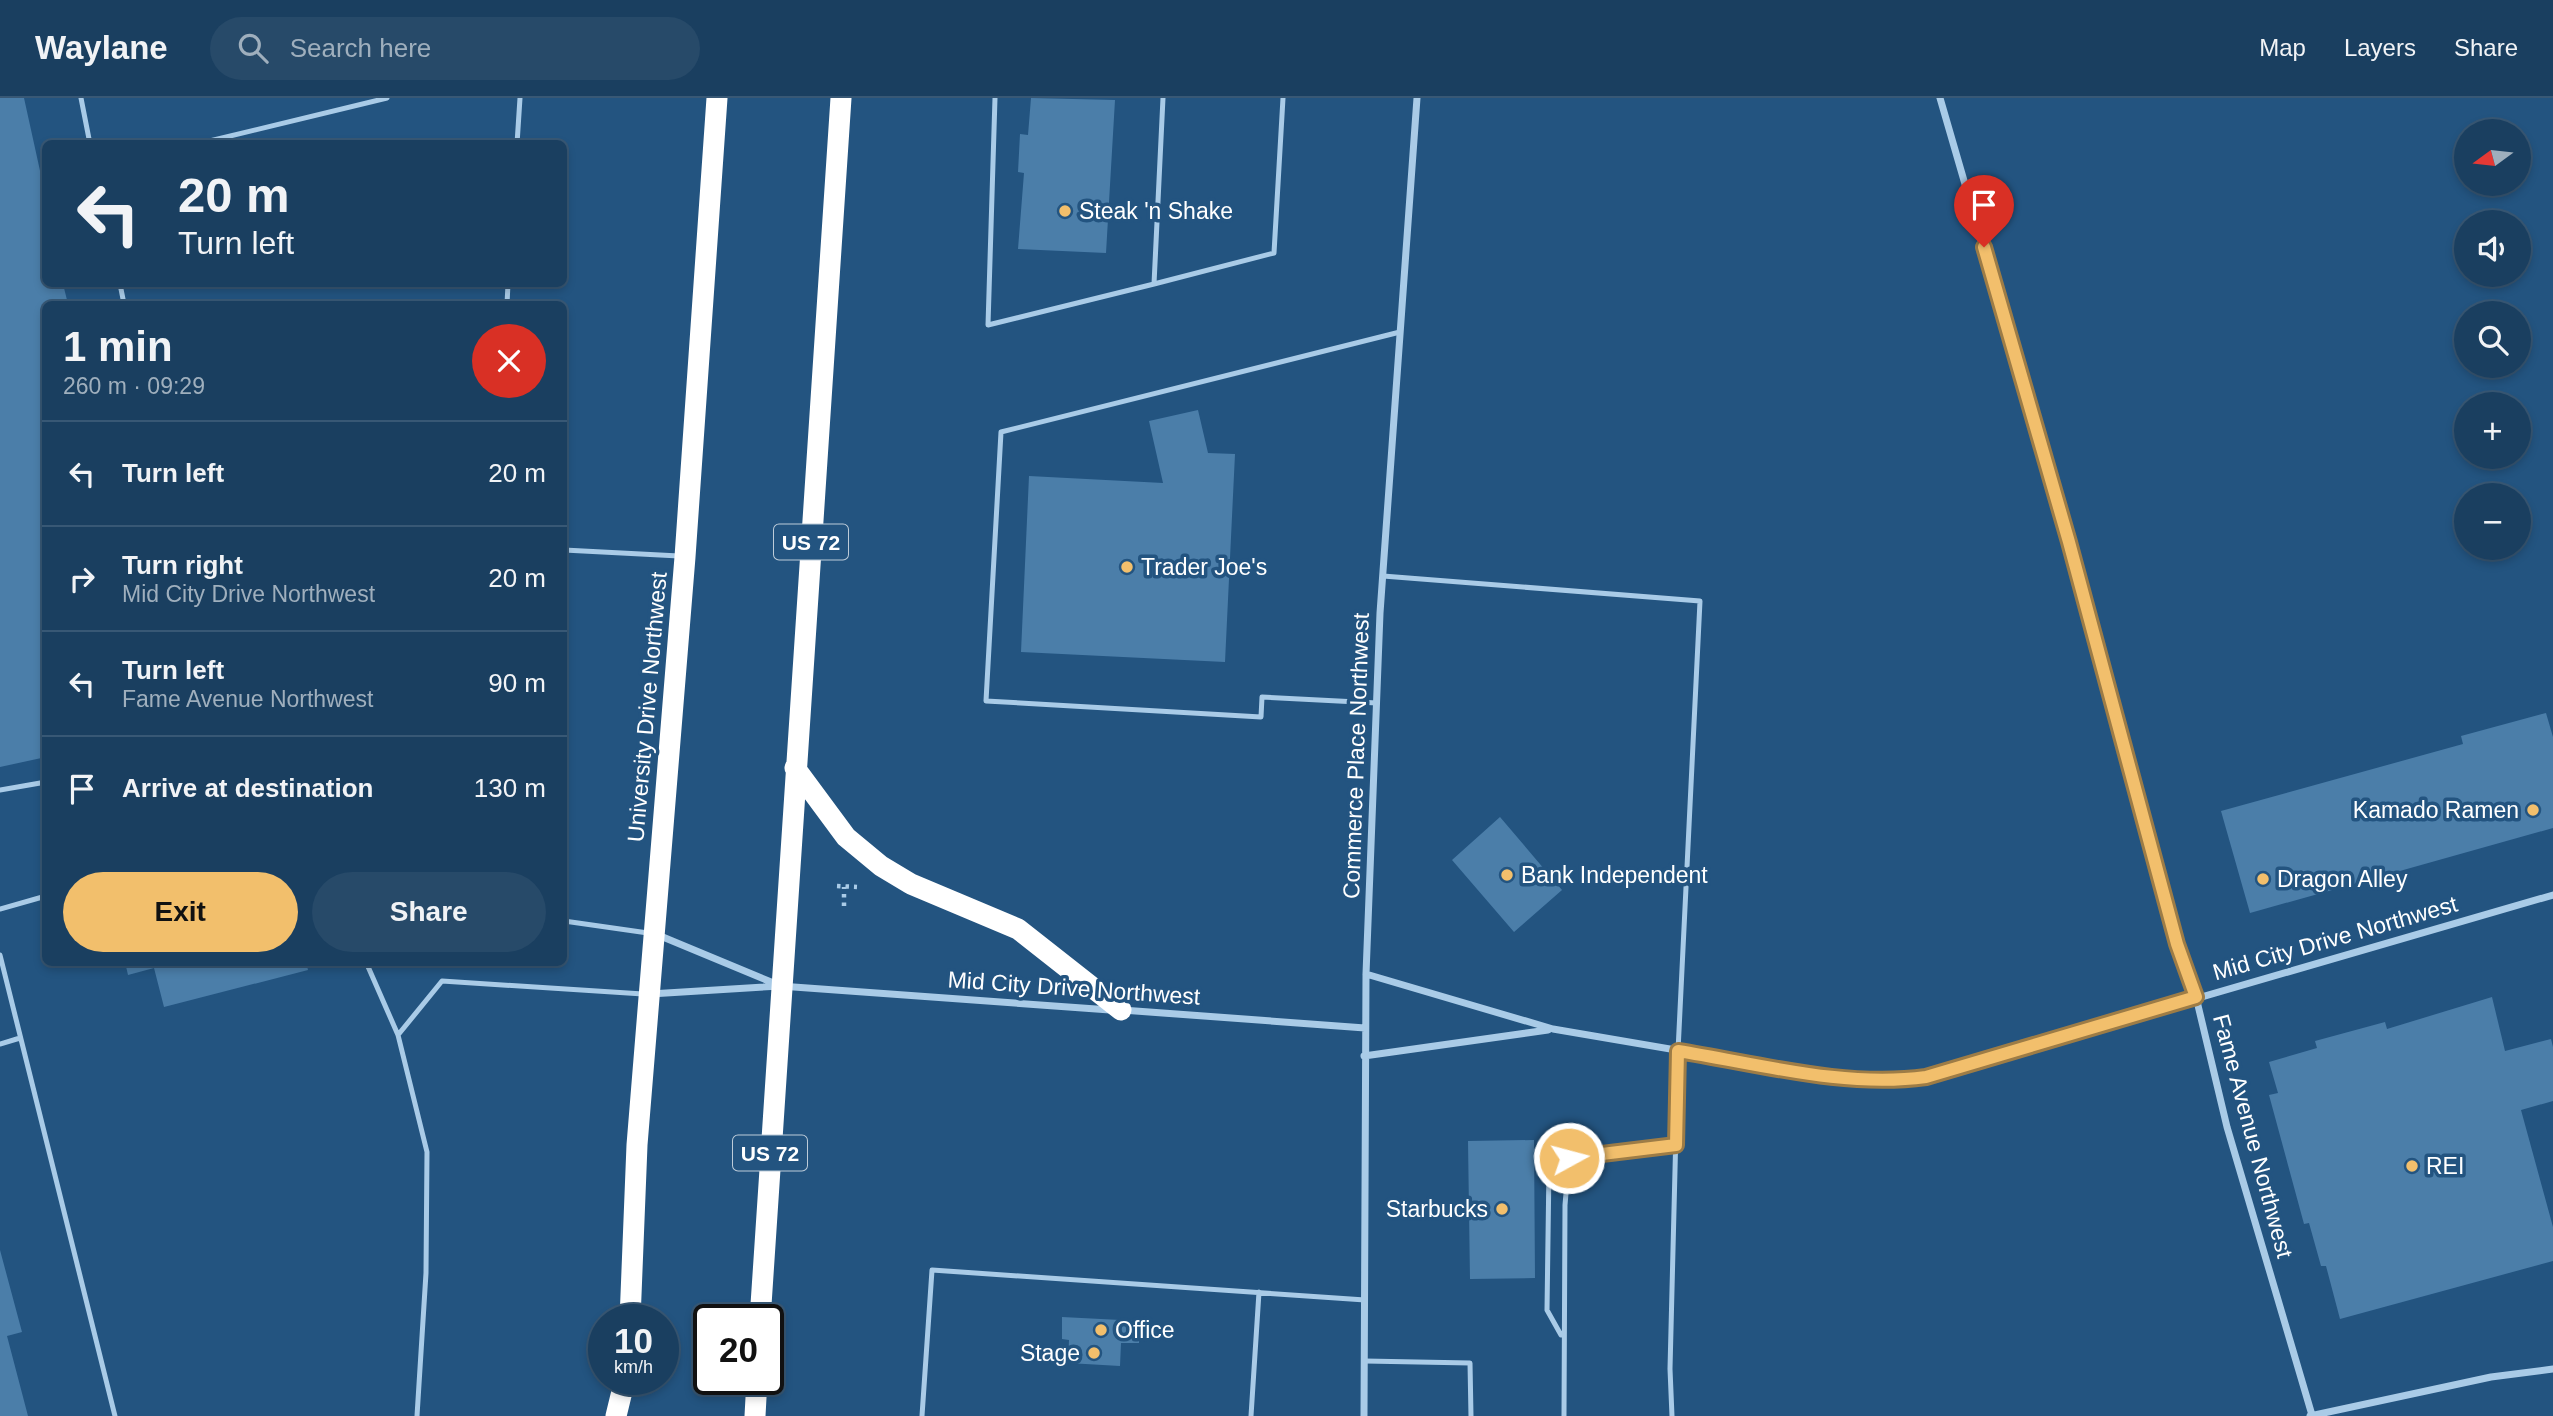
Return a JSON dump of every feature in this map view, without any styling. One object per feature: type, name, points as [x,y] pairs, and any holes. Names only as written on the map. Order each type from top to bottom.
[{"type":"highway","name":"University Drive Northwest","points":[[631,1304],[637,1145],[685,557],[717,98]]},
{"type":"highway","name":"US 72","points":[[761,1304],[841,98]]},
{"type":"highway","points":[[795,768],[846,837],[881,866],[911,884],[1018,929],[1121,1010]]},
{"type":"highway","points":[[616,1416],[622,1395]]},
{"type":"highway","points":[[625,1416],[626,1395]]},
{"type":"highway","points":[[755,1416],[756,1395]]},
{"type":"street","name":"Commerce Place Northwest","points":[[1364,1416],[1366,974],[1383,576],[1417,98]]},
{"type":"street","name":"Fame Avenue Northwest","points":[[1940,98],[2069,542],[2177,944],[2196,997],[2227,1128],[2311,1416]]},
{"type":"street","name":"Mid City Drive Northwest","points":[[1366,974],[1553,1029],[1852,1080],[1892,1082],[1926,1077],[2553,895]]},
{"type":"street","points":[[655,933],[780,986]]},
{"type":"street","name":"Mid City Drive Northwest","points":[[780,986],[1365,1028]]},
{"type":"street","points":[[650,995],[780,986]]},
{"type":"street","name":"Mid City Drive Northwest","points":[[1364,1056],[1553,1029]]},
{"type":"street","points":[[2311,1416],[2491,1377],[2553,1368]]},
{"type":"lane","points":[[81,98],[89,140]]},
{"type":"lane","points":[[214,140],[387,98]]},
{"type":"lane","points":[[517,140],[520,98]]},
{"type":"lane","points":[[995,98],[988,325],[1274,253],[1283,98]]},
{"type":"lane","points":[[1154,284],[1163,98]]},
{"type":"lane","points":[[1377,703],[1262,697],[1261,717],[986,701],[1000,432],[1400,332]]},
{"type":"lane","points":[[567,550],[685,557]]},
{"type":"lane","points":[[1383,576],[1700,601],[1678,1051],[1669,1402],[1672,1416]]},
{"type":"lane","points":[[0,790],[42,783]]},
{"type":"lane","points":[[0,909],[42,897]]},
{"type":"lane","points":[[567,921],[655,933]]},
{"type":"lane","points":[[0,955],[114,1416]]},
{"type":"lane","points":[[368,966],[398,1035],[427,1152],[426,1273],[417,1416]]},
{"type":"lane","points":[[398,1035],[442,981],[650,995]]},
{"type":"lane","points":[[0,1044],[20,1038]]},
{"type":"lane","points":[[1563,1338],[1547,1310],[1549,1167],[1569,1158],[1676,1145]]},
{"type":"lane","points":[[1564,1416],[1565,1205],[1569,1158]]},
{"type":"lane","points":[[922,1416],[932,1270],[1365,1300]]},
{"type":"lane","points":[[1251,1416],[1259,1292]]},
{"type":"lane","points":[[1365,1361],[1470,1363],[1471,1416]]},
{"type":"path","points":[[837,886],[844,887],[844,906]]},
{"type":"building","points":[[0,98],[24,98],[42,180],[42,287],[64,287],[67,301],[42,301],[42,758],[0,767]]},
{"type":"building","name":"Steak 'n Shake","points":[[1031,98],[1115,100],[1106,253],[1018,249],[1024,173],[1018,172],[1020,134],[1028,135]]},
{"type":"building","name":"Trader Joe's","points":[[1198,410],[1208,453],[1235,454],[1225,662],[1021,652],[1029,476],[1163,483],[1149,421]]},
{"type":"building","points":[[2546,713],[2553,737],[2553,828],[2250,913],[2221,811],[2463,744],[2461,736]]},
{"type":"building","name":"Bank Independent","points":[[1500,817],[1562,890],[1514,932],[1452,860]]},
{"type":"building","points":[[126,966],[307,966],[308,970],[164,1007],[154,968],[128,975]]},
{"type":"building","name":"REI","points":[[2492,997],[2505,1051],[2551,1039],[2553,1047],[2553,1101],[2521,1110],[2553,1227],[2553,1261],[2340,1319],[2326,1266],[2321,1266],[2309,1223],[2304,1224],[2269,1095],[2278,1093],[2269,1062],[2317,1048],[2315,1041],[2385,1022],[2387,1029]]},
{"type":"building","name":"Starbucks","points":[[1534,1140],[1535,1278],[1470,1279],[1468,1141]]},
{"type":"building","points":[[0,1250],[22,1332],[7,1336],[28,1416],[0,1416]]},
{"type":"building","points":[[1062,1317],[1140,1321],[1139,1343],[1121,1343],[1120,1366],[1068,1363],[1069,1340],[1062,1339]]},
{"type":"place","name":"Steak 'n Shake","points":[[1065,211]]},
{"type":"place","name":"Trader Joe's","points":[[1127,567]]},
{"type":"place","name":"Kamado Ramen","points":[[2533,810]]},
{"type":"place","name":"Bank Independent","points":[[1507,875]]},
{"type":"place","name":"Dragon Alley","points":[[2263,879]]},
{"type":"place","name":"REI","points":[[2412,1166]]},
{"type":"place","name":"Starbucks","points":[[1502,1209]]},
{"type":"place","name":"Office","points":[[1101,1330]]},
{"type":"place","name":"Stage","points":[[1094,1353]]},
{"type":"route","points":[[1569,1158],[1676,1145],[1678,1051],[1852,1080],[1892,1082],[1926,1077],[2196,997],[2177,944],[2069,542],[1984,247]]}]
